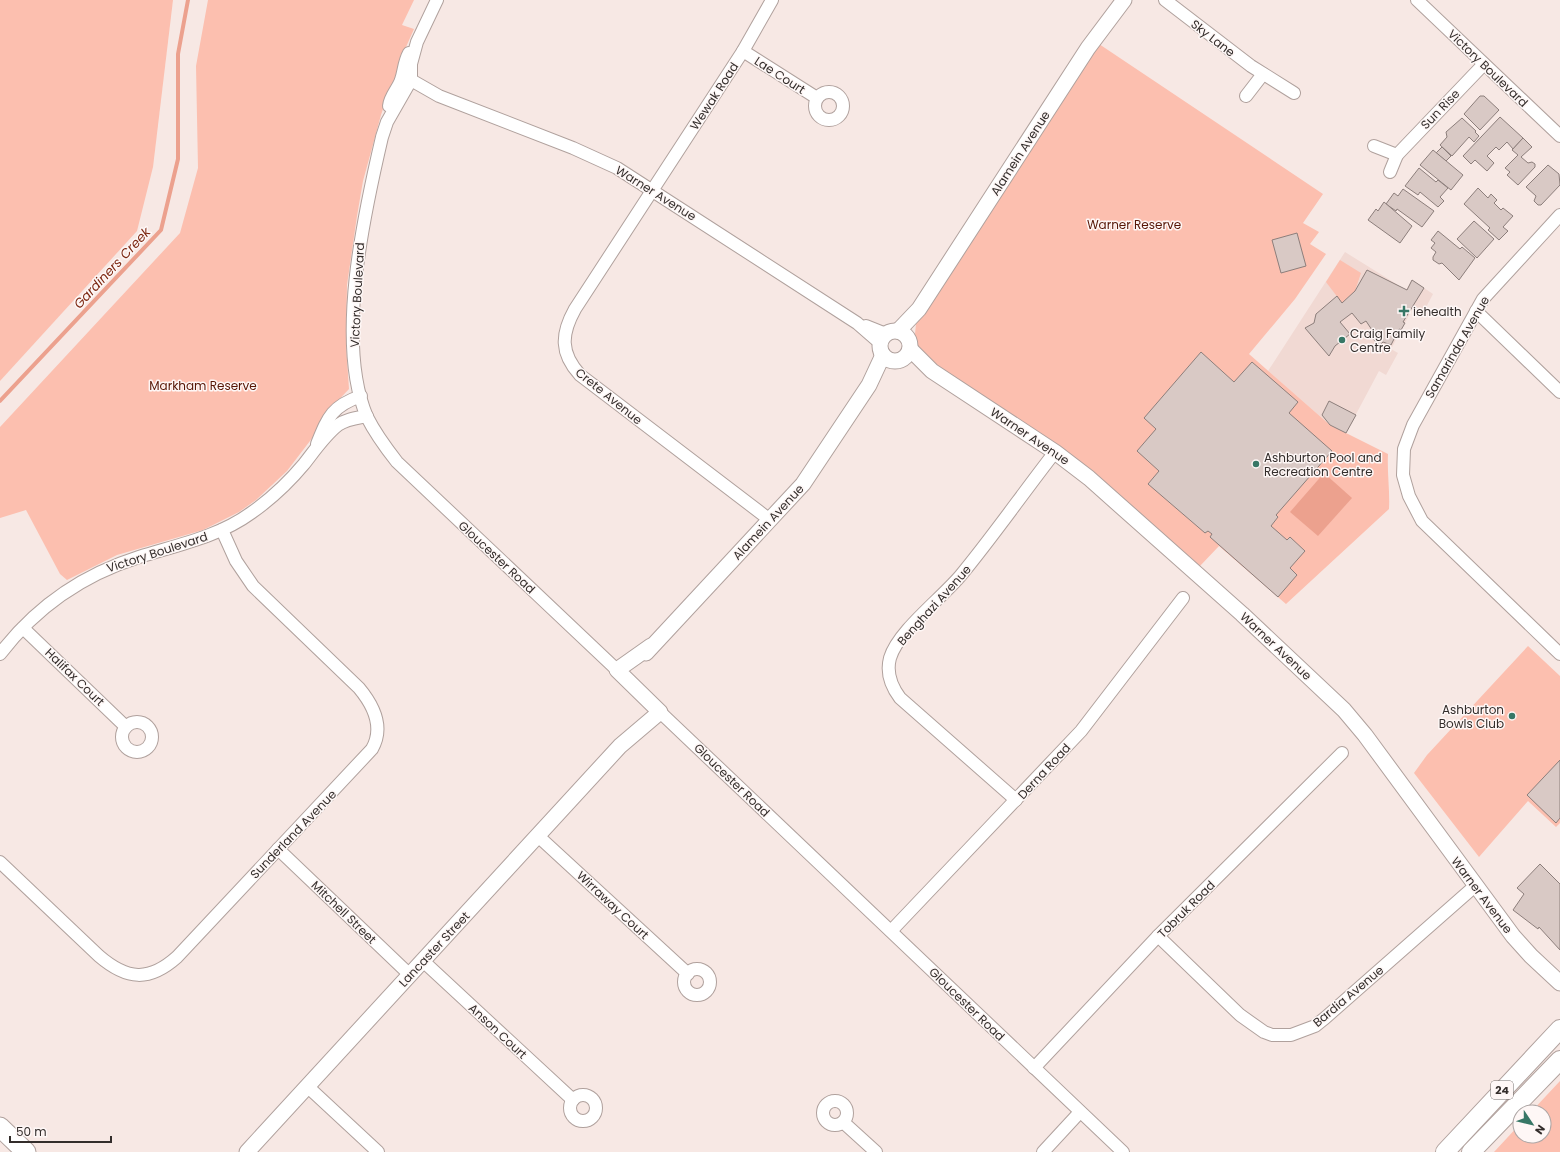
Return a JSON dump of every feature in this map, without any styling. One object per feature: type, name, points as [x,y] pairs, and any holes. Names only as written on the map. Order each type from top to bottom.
[{"type":"highway","points":[[0,1127],[26,1152]]},
{"type":"main road","name":"24","points":[[1445,1152],[1560,1029]]},
{"type":"main road","name":"24","points":[[1471,1152],[1560,1060]]},
{"type":"street","name":"Victory Boulevard","points":[[314,450],[324,426],[337,407],[346,400],[360,396],[354,349],[356,285],[361,235],[380,144],[387,122],[389,102],[406,83],[406,58],[417,42],[437,0]]},
{"type":"street","name":"Wewak Road","points":[[652,190],[743,51],[772,0]]},
{"type":"street","name":"Alamein Avenue","points":[[622,676],[803,484],[895,347],[1088,48],[1124,0]]},
{"type":"street","name":"Sky Lane","points":[[1165,0],[1263,74],[1294,93]]},
{"type":"street","name":"Victory Boulevard","points":[[1417,0],[1560,136]]},
{"type":"street","name":"Lae Court","points":[[743,51],[817,98]]},
{"type":"street","name":"Sun Rise","points":[[1390,172],[1397,155],[1484,64]]},
{"type":"street","points":[[1246,96],[1263,74]]},
{"type":"street","name":"Warner Avenue","points":[[406,83],[594,157],[617,168],[1055,452],[1088,478],[1191,568],[1344,710],[1365,735],[1475,886],[1524,949],[1560,984]]},
{"type":"street","points":[[1374,146],[1397,155]]},
{"type":"street","name":"Crete Avenue","points":[[652,190],[568,322],[564,340],[568,359],[580,375],[592,385],[770,520]]},
{"type":"street","name":"Samarinda Avenue","points":[[1560,215],[1488,292],[1412,425],[1404,449],[1405,484],[1414,508],[1422,521],[1560,654]]},
{"type":"street","points":[[1476,312],[1560,392]]},
{"type":"street","name":"Gloucester Road","points":[[360,396],[367,416],[376,434],[397,462],[1123,1152]]},
{"type":"street","name":"Victory Boulevard","points":[[0,654],[22,628],[63,593],[98,572],[126,561],[208,536],[251,514],[280,490],[304,464],[314,450],[339,425],[353,418],[367,416]]},
{"type":"street","name":"Benghazi Avenue","points":[[1016,800],[900,698],[891,684],[889,666],[890,658],[900,640],[960,576],[1055,452]]},
{"type":"street","name":"Sunderland Avenue","points":[[0,862],[110,965],[123,973],[134,975],[158,971],[167,965],[365,758],[376,742],[378,724],[371,703],[359,688],[263,597],[249,581],[236,562],[222,530]]},
{"type":"street","name":"Derna Road","points":[[891,931],[1092,718],[1183,598]]},
{"type":"street","name":"Halifax Court","points":[[22,628],[126,727]]},
{"type":"street","name":"Lancaster Street","points":[[247,1152],[656,708]]},
{"type":"street","name":"Tobruk Road","points":[[1034,1068],[1158,936],[1342,752]]},
{"type":"street","name":"Wirraway Court","points":[[538,836],[688,974]]},
{"type":"street","name":"Mitchell Street","points":[[278,849],[410,975]]},
{"type":"street","name":"Bardia Avenue","points":[[1158,936],[1250,1023],[1272,1035],[1291,1035],[1315,1026],[1325,1018],[1475,886]]},
{"type":"street","name":"Anson Court","points":[[423,961],[573,1100]]},
{"type":"street","points":[[307,1086],[378,1152]]},
{"type":"street","points":[[1043,1152],[1080,1112]]},
{"type":"street","points":[[843,1122],[876,1152]]},
{"type":"shaded area","name":"Craig Family Centre","points":[[1345,252],[1406,290],[1412,280],[1433,294],[1424,311],[1414,306],[1391,349],[1398,353],[1386,375],[1379,371],[1346,433],[1330,425],[1268,371]]},
{"type":"shaded area","points":[[1324,473],[1352,498],[1318,536],[1290,512]]},
{"type":"green space","points":[[0,0],[173,0],[153,167],[137,231],[0,381]]},
{"type":"green space","name":"Markham Reserve","points":[[208,0],[414,0],[402,25],[414,29],[402,56],[399,72],[387,97],[381,115],[363,181],[357,216],[347,285],[346,345],[349,389],[331,408],[313,437],[287,471],[256,500],[239,512],[203,530],[117,555],[67,580],[60,574],[26,510],[0,518],[0,427],[180,233],[198,168],[196,66]]},
{"type":"green space","name":"Warner Reserve","points":[[1099,44],[1323,194],[1303,223],[1319,232],[1310,244],[1326,254],[1295,299],[1249,354],[1330,425],[1388,454],[1389,509],[1286,604],[1219,546],[1200,566],[1065,450],[928,360],[914,344],[916,324]]},
{"type":"green space","points":[[1340,260],[1361,273],[1355,291],[1342,303],[1326,282]]},
{"type":"green space","name":"Ashburton Bowls Club","points":[[1528,646],[1560,676],[1560,823],[1556,827],[1528,801],[1479,857],[1414,773],[1427,755]]},
{"type":"green space","points":[[1560,1081],[1560,1152],[1494,1152],[1512,1133],[1512,1144],[1552,1144],[1552,1104],[1538,1104]]},
{"type":"building","points":[[1480,96],[1484,96],[1499,110],[1480,130],[1464,114]]},
{"type":"building","points":[[1500,117],[1523,138],[1513,149],[1507,142],[1499,150],[1496,147],[1487,156],[1494,163],[1487,171],[1475,160],[1471,164],[1463,156]]},
{"type":"building","points":[[1462,118],[1476,131],[1475,132],[1479,136],[1474,142],[1469,137],[1452,156],[1440,145],[1447,137],[1446,132]]},
{"type":"building","points":[[1523,138],[1532,147],[1521,157],[1528,163],[1532,162],[1535,164],[1535,167],[1518,185],[1507,175],[1510,172],[1505,168],[1518,155],[1512,150]]},
{"type":"building","points":[[1442,147],[1451,156],[1446,161],[1436,153]]},
{"type":"building","points":[[1433,150],[1463,175],[1451,190],[1420,165]]},
{"type":"building","points":[[1548,165],[1559,174],[1560,185],[1541,205],[1538,205],[1534,201],[1536,196],[1526,187]]},
{"type":"building","points":[[1419,168],[1436,182],[1438,180],[1448,188],[1440,197],[1444,201],[1438,207],[1420,192],[1418,195],[1405,186]]},
{"type":"building","points":[[1478,188],[1488,198],[1491,194],[1497,200],[1494,203],[1501,210],[1503,208],[1513,216],[1503,227],[1508,231],[1499,240],[1488,230],[1490,228],[1464,204]]},
{"type":"building","points":[[1403,189],[1434,211],[1422,227],[1397,209],[1396,211],[1386,204],[1394,193],[1398,196]]},
{"type":"building","points":[[1384,202],[1412,226],[1400,243],[1368,220],[1376,209],[1378,211]]},
{"type":"building","points":[[1474,221],[1494,239],[1477,258],[1457,239]]},
{"type":"building","points":[[1438,231],[1460,249],[1462,247],[1475,258],[1459,280],[1442,263],[1439,264],[1433,260],[1436,252],[1431,248],[1435,243],[1431,240]]},
{"type":"building","points":[[1297,233],[1306,266],[1281,273],[1272,240]]},
{"type":"building","points":[[1367,270],[1407,290],[1412,280],[1424,288],[1391,345],[1383,342],[1380,345],[1368,335],[1372,330],[1366,321],[1361,324],[1352,313],[1340,322],[1350,334],[1335,346],[1329,356],[1305,328],[1314,323],[1316,314],[1337,296],[1342,303],[1355,291]]},
{"type":"building","name":"Ashburton Pool and Recreation Centre","points":[[1201,352],[1234,382],[1252,362],[1298,402],[1289,413],[1332,451],[1276,515],[1278,517],[1271,526],[1287,540],[1290,537],[1305,551],[1290,568],[1297,575],[1278,597],[1210,537],[1212,534],[1208,531],[1205,533],[1148,484],[1159,471],[1137,451],[1156,429],[1144,418]]},
{"type":"building","points":[[1329,401],[1356,415],[1346,433],[1330,425],[1322,415]]},
{"type":"building","points":[[1560,760],[1560,818],[1556,823],[1527,795]]},
{"type":"building","points":[[1540,864],[1560,884],[1560,950],[1539,927],[1538,929],[1513,910],[1524,894],[1517,888]]},
{"type":"waterway","name":"Gardiners Creek","points":[[0,401],[161,230],[178,159],[178,54],[188,0]]},
{"type":"place","name":"iehealth","points":[[1404,311]]},
{"type":"place","name":"Craig Family Centre","points":[[1342,340]]},
{"type":"place","name":"Ashburton Pool and Recreation Centre","points":[[1256,464]]},
{"type":"place","name":"Ashburton Bowls Club","points":[[1512,716]]}]
